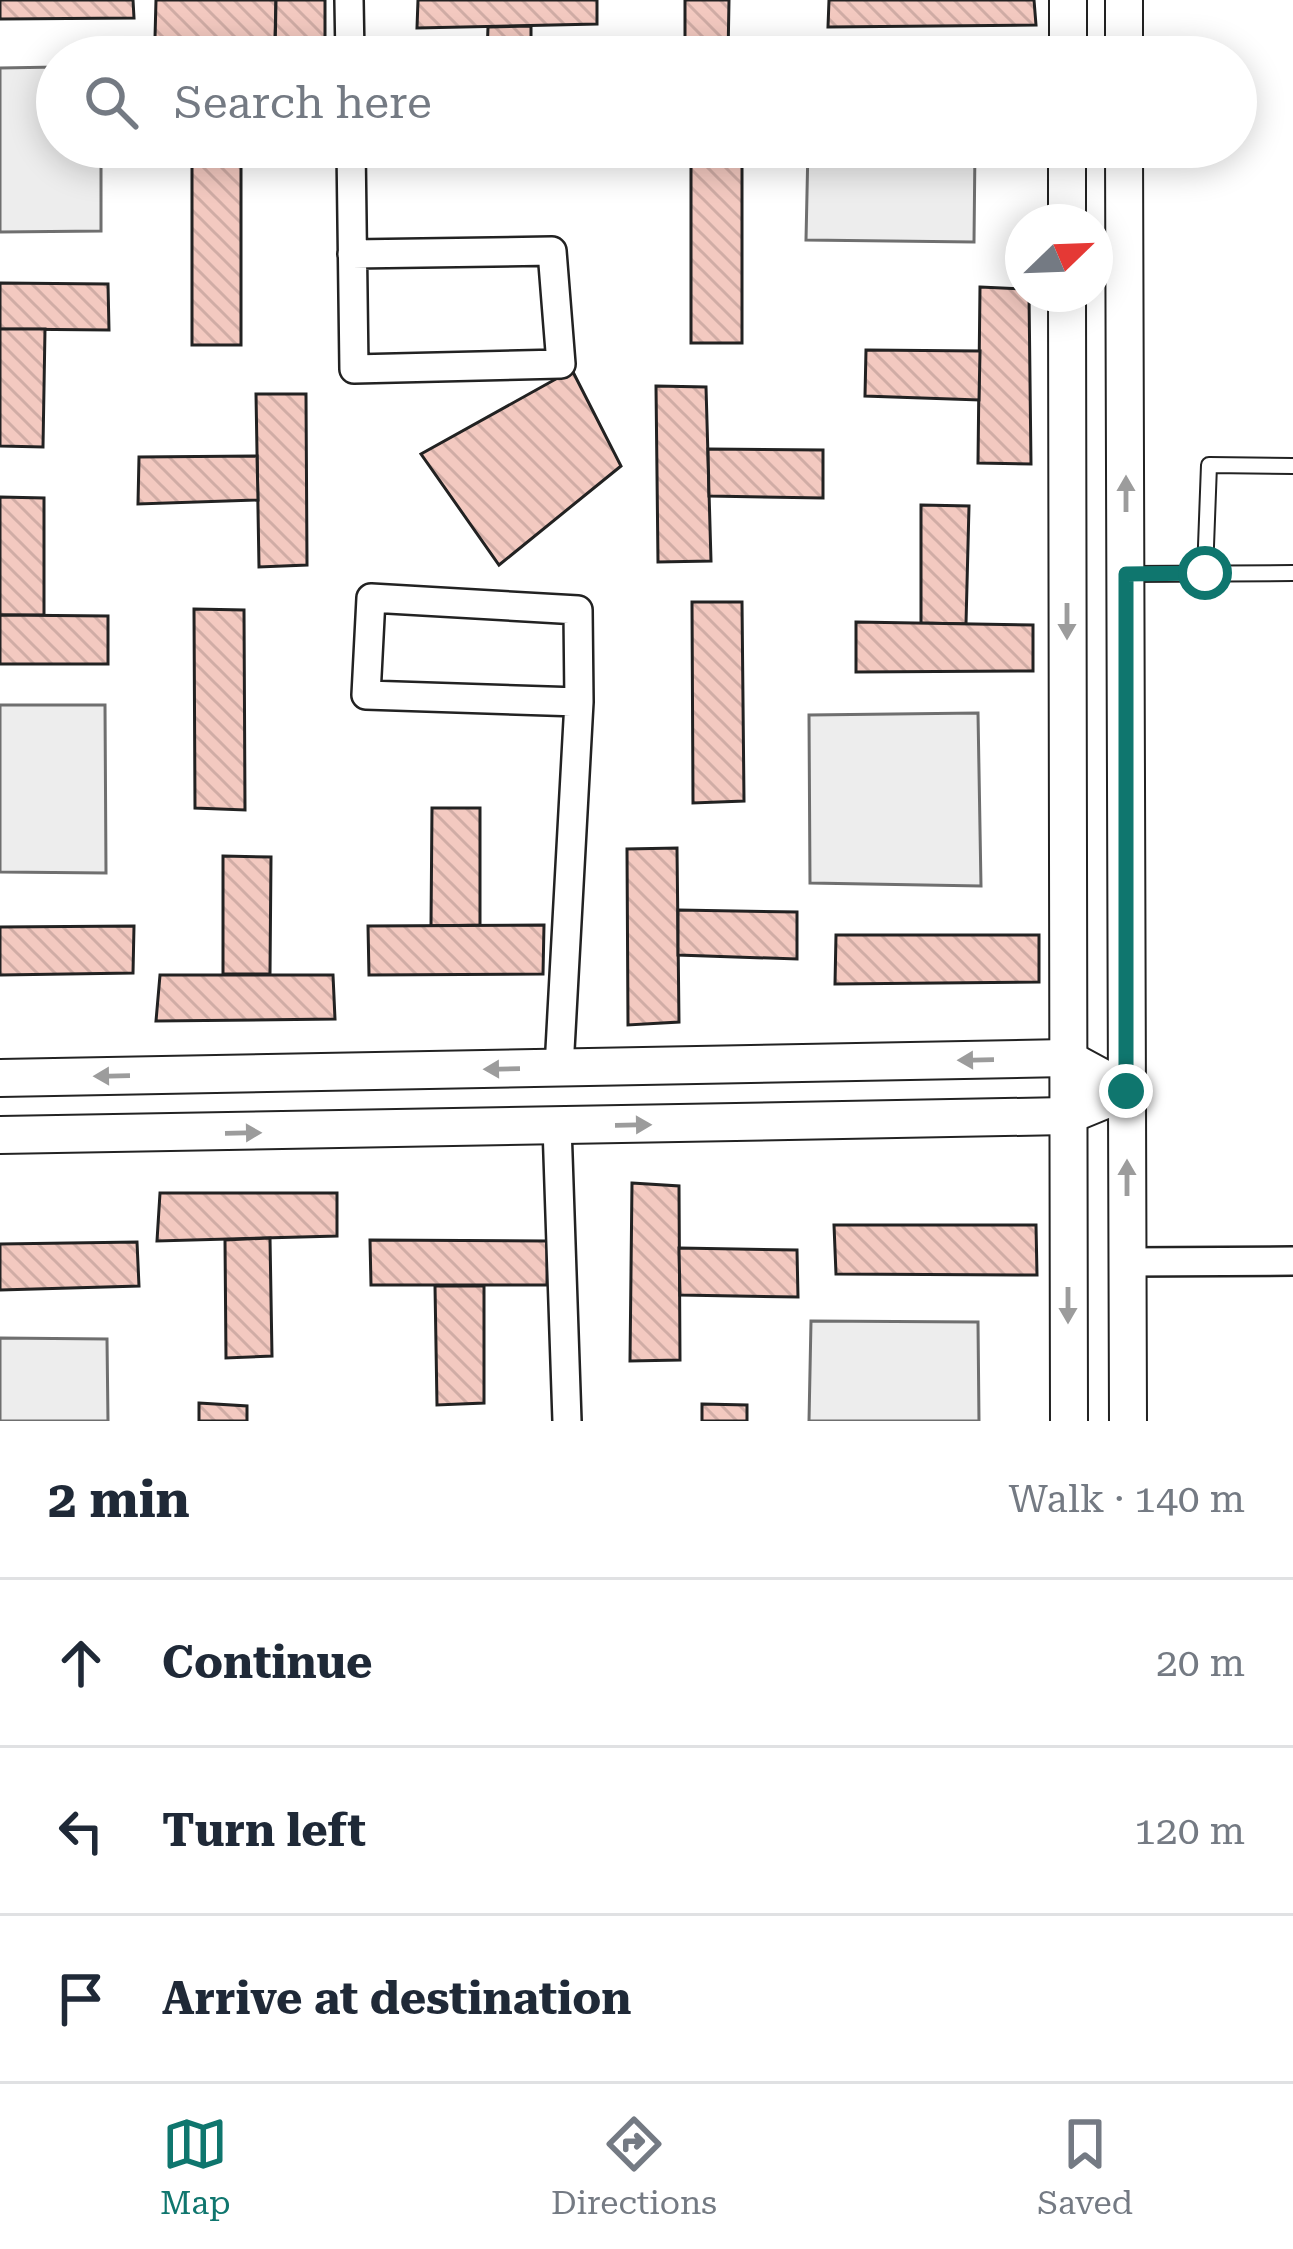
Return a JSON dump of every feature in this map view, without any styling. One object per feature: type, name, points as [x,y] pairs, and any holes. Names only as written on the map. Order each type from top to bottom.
[{"type":"main road","points":[[1068,0],[1068,36]]},
{"type":"main road","points":[[1124,0],[1124,36]]},
{"type":"main road","points":[[1067,168],[1067,204]]},
{"type":"main road","points":[[1124,168],[1128,1421]]},
{"type":"main road","points":[[1067,312],[1069,1421]]},
{"type":"main road","points":[[0,1078],[1066,1058],[1126,1091]]},
{"type":"main road","points":[[0,1135],[1066,1116],[1126,1091]]},
{"type":"street","points":[[350,0],[350,36]]},
{"type":"street","points":[[351,168],[352,254],[354,369],[561,364],[552,251],[352,254]]},
{"type":"street","points":[[560,1068],[579,702],[578,610],[371,598],[366,695],[579,702]]},
{"type":"street","points":[[557,1126],[567,1421]]},
{"type":"street","points":[[1127,1262],[1293,1261]]},
{"type":"lane","points":[[1205,573],[1208,465],[1293,466]]},
{"type":"lane","points":[[1126,574],[1293,573]]},
{"type":"shaded area","points":[[36,67],[36,168],[101,168],[101,231],[0,232],[0,68]]},
{"type":"shaded area","points":[[808,168],[975,168],[974,242],[806,240]]},
{"type":"shaded area","points":[[0,705],[105,705],[106,873],[0,872]]},
{"type":"shaded area","points":[[978,713],[981,886],[810,883],[809,715]]},
{"type":"shaded area","points":[[811,1321],[978,1322],[979,1421],[809,1421]]},
{"type":"shaded area","points":[[0,1338],[107,1339],[108,1421],[0,1421]]},
{"type":"building","points":[[0,0],[133,0],[134,18],[0,19]]},
{"type":"building","points":[[156,0],[276,0],[275,36],[155,36]]},
{"type":"building","points":[[276,0],[325,0],[325,36],[275,36]]},
{"type":"building","points":[[418,0],[597,0],[597,24],[417,28]]},
{"type":"building","points":[[685,0],[729,0],[728,36],[685,36]]},
{"type":"building","points":[[829,0],[1034,0],[1036,25],[828,27]]},
{"type":"building","points":[[531,26],[531,36],[488,36],[488,27]]},
{"type":"building","points":[[192,168],[241,168],[241,345],[192,345]]},
{"type":"building","points":[[691,168],[742,168],[742,343],[691,343]]},
{"type":"building","points":[[0,283],[108,284],[109,330],[0,329]]},
{"type":"building","points":[[980,287],[1005,288],[1005,312],[1029,312],[1031,464],[978,463]]},
{"type":"building","points":[[0,329],[45,329],[43,447],[0,446]]},
{"type":"building","points":[[866,350],[980,351],[979,400],[865,396]]},
{"type":"building","points":[[572,370],[621,466],[499,565],[421,454]]},
{"type":"building","points":[[656,386],[706,387],[711,561],[658,562]]},
{"type":"building","points":[[256,394],[306,394],[307,565],[259,567]]},
{"type":"building","points":[[708,449],[823,450],[823,498],[709,496]]},
{"type":"building","points":[[257,456],[258,500],[138,504],[139,457]]},
{"type":"building","points":[[0,497],[44,498],[44,615],[0,615]]},
{"type":"building","points":[[921,505],[969,506],[966,624],[921,623]]},
{"type":"building","points":[[692,602],[742,602],[744,801],[693,803]]},
{"type":"building","points":[[194,609],[244,610],[245,810],[195,808]]},
{"type":"building","points":[[0,615],[108,616],[108,664],[0,664]]},
{"type":"building","points":[[856,622],[1033,625],[1033,671],[856,672]]},
{"type":"building","points":[[432,808],[480,808],[480,925],[431,926]]},
{"type":"building","points":[[677,848],[679,1022],[628,1025],[627,849]]},
{"type":"building","points":[[223,856],[271,857],[270,974],[223,974]]},
{"type":"building","points":[[678,910],[797,912],[797,959],[678,955]]},
{"type":"building","points":[[544,925],[543,974],[369,975],[368,926]]},
{"type":"building","points":[[134,926],[133,973],[0,975],[0,927]]},
{"type":"building","points":[[836,935],[1039,935],[1039,982],[835,984]]},
{"type":"building","points":[[160,975],[333,975],[335,1019],[156,1021]]},
{"type":"building","points":[[632,1183],[679,1186],[680,1360],[630,1361]]},
{"type":"building","points":[[160,1193],[337,1193],[337,1236],[157,1241]]},
{"type":"building","points":[[834,1225],[1036,1225],[1037,1275],[836,1274]]},
{"type":"building","points":[[270,1238],[272,1356],[226,1358],[225,1240]]},
{"type":"building","points":[[370,1240],[547,1241],[547,1285],[371,1285]]},
{"type":"building","points":[[137,1242],[139,1286],[0,1290],[0,1244]]},
{"type":"building","points":[[679,1248],[797,1250],[798,1297],[680,1295]]},
{"type":"building","points":[[435,1286],[484,1286],[484,1403],[437,1405]]},
{"type":"building","points":[[199,1403],[247,1406],[247,1421],[199,1421]]},
{"type":"building","points":[[702,1404],[747,1405],[747,1421],[702,1421]]},
{"type":"route","points":[[1126,1091],[1126,574],[1205,573]]}]
